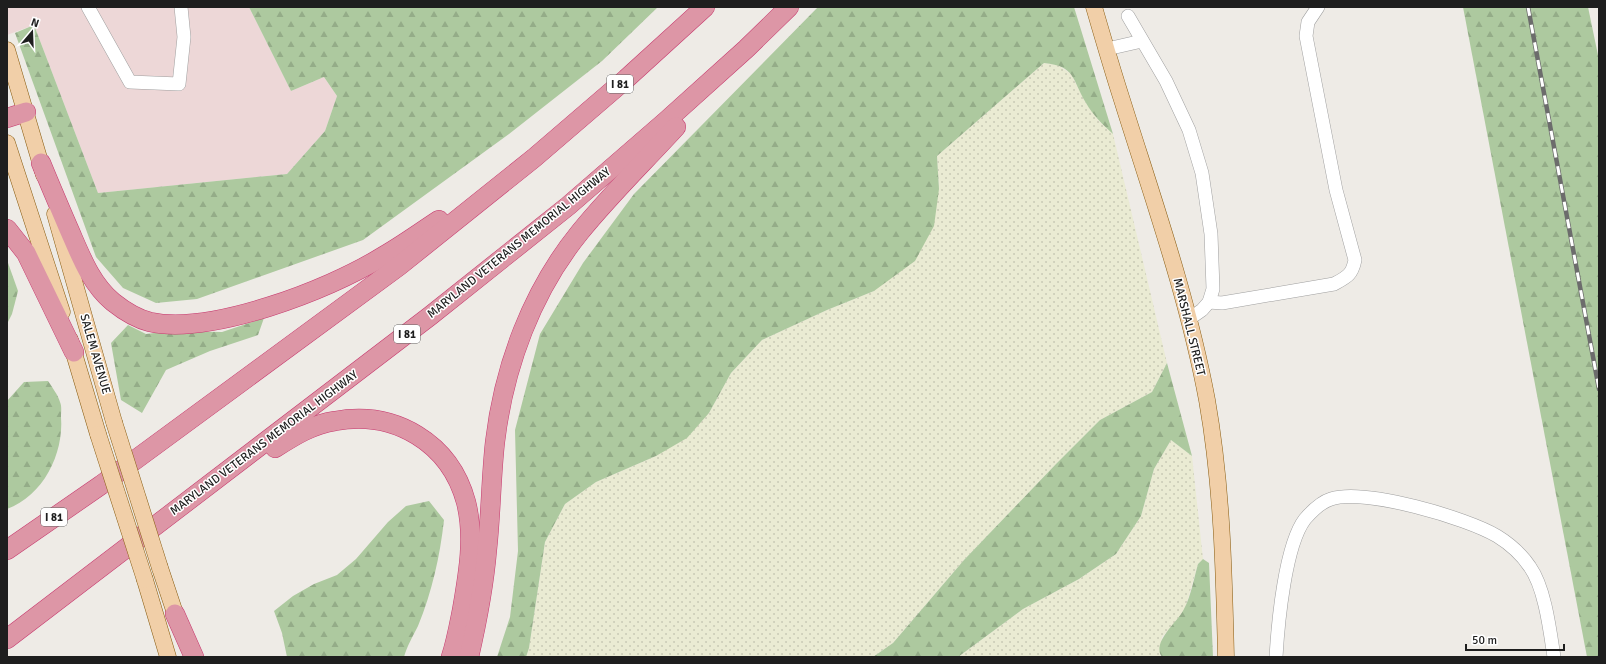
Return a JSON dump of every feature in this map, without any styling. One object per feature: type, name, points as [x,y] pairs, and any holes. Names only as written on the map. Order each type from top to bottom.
[{"type":"highway","name":"I 81","points":[[7,550],[101,485],[399,266],[534,158],[705,7]]},
{"type":"highway","name":"MARYLAND VETERANS MEMORIAL HIGHWAY","points":[[7,639],[430,316],[568,206],[666,122],[790,7]]},
{"type":"highway","points":[[469,657],[477,623],[483,586],[495,441],[500,407],[521,335],[536,299],[557,264],[580,232],[746,49]]},
{"type":"highway","points":[[7,118],[26,112]]},
{"type":"highway","points":[[41,163],[86,269],[99,288],[113,302],[129,313],[149,322],[171,324],[196,323],[227,318],[277,304],[328,285],[380,259],[534,158]]},
{"type":"highway","points":[[7,229],[26,253],[74,352]]},
{"type":"highway","points":[[168,517],[295,436],[316,426],[335,421],[356,419],[368,420],[401,427],[421,436],[438,451],[460,484],[466,502],[470,524],[470,547],[466,586],[451,657]]},
{"type":"highway","points":[[7,536],[101,485]]},
{"type":"highway","points":[[175,614],[194,657]]},
{"type":"main road","name":"MARSHALL STREET","points":[[1094,7],[1158,212],[1189,319],[1207,400],[1218,479],[1223,553],[1226,657]]},
{"type":"main road","name":"SALEM AVENUE","points":[[7,50],[41,163],[114,422],[189,657]]},
{"type":"main road","name":"SALEM AVENUE","points":[[7,143],[43,250],[98,434],[168,657]]},
{"type":"lane","points":[[88,7],[130,82],[179,84],[184,37],[181,7]]},
{"type":"lane","points":[[1209,302],[1222,303],[1334,284],[1347,278],[1353,270],[1355,260],[1336,190],[1306,36],[1308,22],[1318,7]]},
{"type":"lane","points":[[1128,16],[1166,81],[1189,130],[1202,173],[1210,234],[1213,289],[1209,302],[1202,310],[1189,319]]},
{"type":"lane","points":[[1106,49],[1142,41]]},
{"type":"lane","points":[[1276,657],[1279,624],[1288,566],[1296,534],[1305,520],[1317,507],[1332,499],[1355,497],[1379,499],[1468,522],[1497,536],[1514,548],[1531,568],[1543,594],[1554,657]]},
{"type":"shaded area","points":[[7,7],[249,7],[291,91],[324,77],[337,96],[325,131],[287,174],[98,193],[34,25],[7,35]]},
{"type":"green space","points":[[249,7],[658,7],[602,61],[509,134],[363,240],[197,299],[156,303],[123,288],[96,257],[15,33],[34,25],[98,193],[287,174],[325,131],[337,96],[324,77],[291,91]]},
{"type":"green space","points":[[818,7],[1074,7],[1113,134],[1092,112],[1068,71],[1062,67],[1044,63],[937,156],[939,189],[934,226],[915,261],[874,291],[827,310],[762,340],[731,373],[709,413],[687,438],[656,456],[596,482],[565,504],[545,542],[529,648],[526,657],[497,657],[510,617],[518,551],[515,430],[540,334],[583,263],[634,194]]},
{"type":"green space","points":[[1463,7],[1588,7],[1599,60],[1599,657],[1587,657]]},
{"type":"green space","points":[[1044,63],[1058,65],[1071,74],[1086,103],[1099,121],[1113,134],[1167,363],[1152,392],[1100,420],[964,560],[893,643],[873,657],[526,657],[529,648],[545,542],[565,504],[596,482],[656,456],[709,413],[731,373],[762,340],[827,310],[874,291],[939,189],[937,156]]},
{"type":"green space","points":[[7,260],[18,291],[12,314],[7,324]]},
{"type":"green space","points":[[264,318],[258,335],[210,351],[166,370],[142,413],[121,400],[111,343],[128,325],[146,334],[171,331],[222,332]]},
{"type":"green space","points":[[1167,363],[1192,456],[1171,440],[1154,469],[1141,516],[1116,554],[1079,579],[1023,609],[958,657],[873,657],[893,643],[964,560],[1100,420],[1152,392]]},
{"type":"green space","points":[[48,381],[61,404],[61,431],[55,459],[41,484],[20,503],[7,509],[7,401],[24,382]]},
{"type":"green space","points":[[1171,440],[1192,456],[1203,559],[1198,564],[1185,609],[1162,637],[1160,655],[1162,657],[958,657],[1023,609],[1079,579],[1116,554],[1141,516],[1154,469]]},
{"type":"green space","points":[[429,501],[444,520],[440,547],[435,574],[427,600],[418,626],[408,645],[404,657],[287,657],[282,633],[274,611],[293,596],[314,584],[337,575],[356,559],[388,522],[406,506]]},
{"type":"green space","points":[[1203,559],[1209,563],[1213,657],[1162,657],[1160,645],[1167,632],[1184,609],[1198,564]]},
{"type":"railway","points":[[1528,7],[1599,389]]}]
